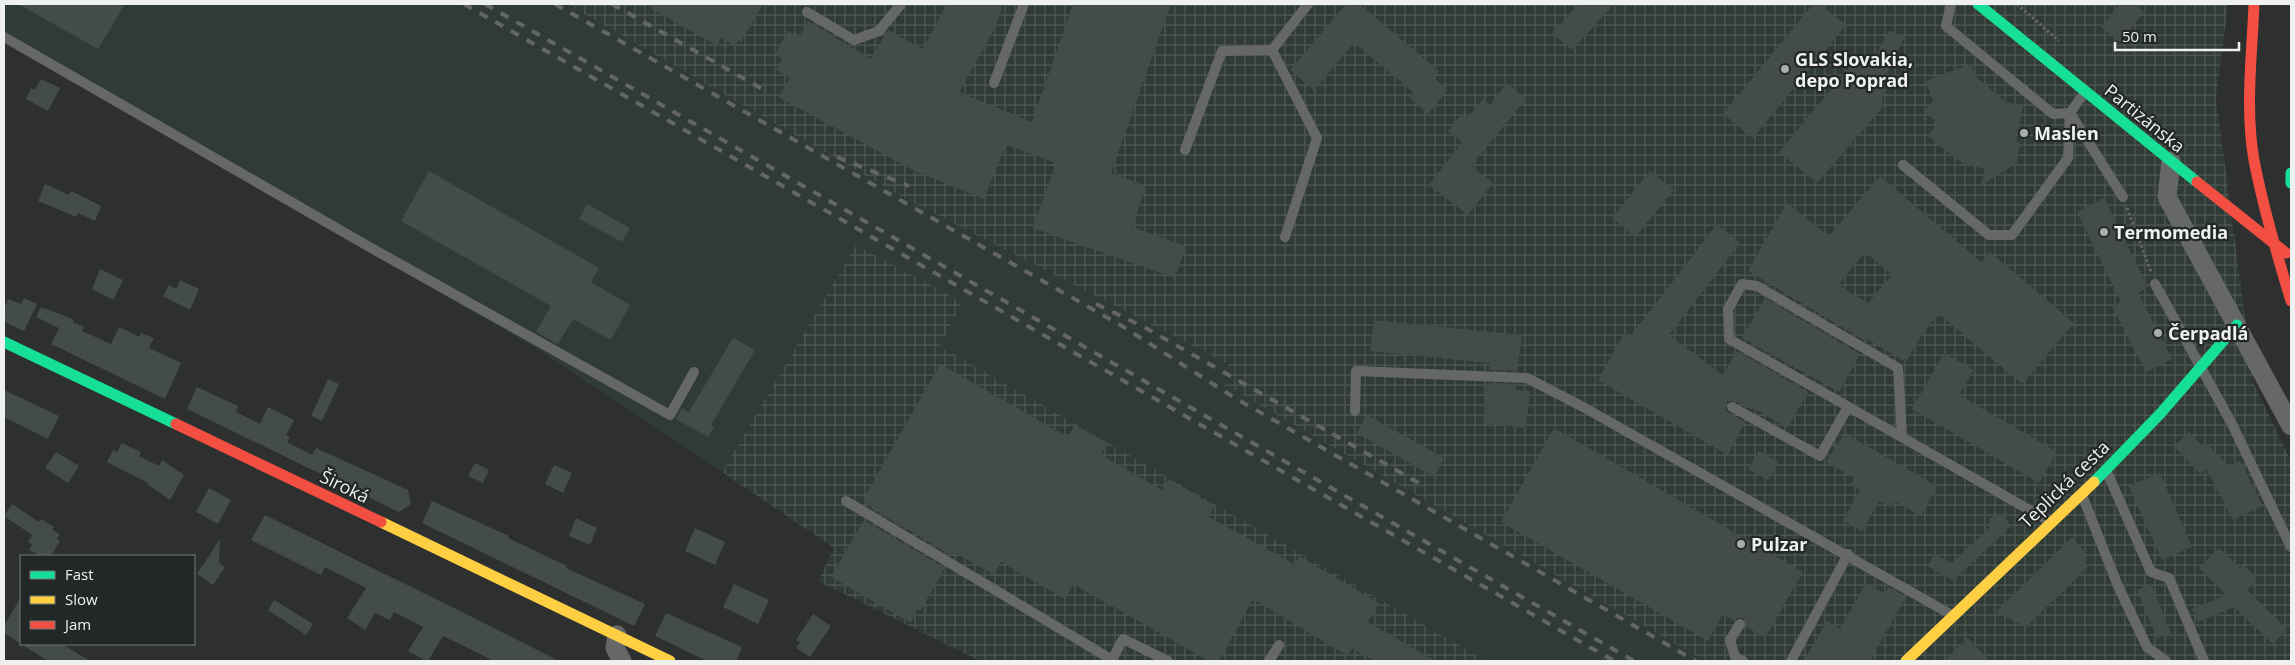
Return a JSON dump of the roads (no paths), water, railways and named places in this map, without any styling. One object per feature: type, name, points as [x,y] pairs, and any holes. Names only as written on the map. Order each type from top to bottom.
[{"type":"street","name":"Partizánska","points":[[1978,4],[2084,92],[2291,258]]},
{"type":"street","points":[[2254,4],[2250,94],[2254,158],[2291,301]]},
{"type":"street","points":[[2171,161],[2167,196],[2291,426]]},
{"type":"street","points":[[2291,173],[2291,182]]},
{"type":"street","name":"Teplická cesta","points":[[1906,661],[2105,469],[2201,370],[2237,325]]},
{"type":"street","name":"Široká","points":[[4,342],[670,661]]},
{"type":"street","points":[[618,635],[616,648],[622,661]]},
{"type":"lane","points":[[807,12],[854,40],[879,31],[901,4]]},
{"type":"lane","points":[[994,83],[1024,4]]},
{"type":"lane","points":[[1272,50],[1308,4]]},
{"type":"lane","points":[[1951,4],[1946,26],[2053,114],[2070,113]]},
{"type":"lane","points":[[4,37],[373,249],[670,415],[694,372]]},
{"type":"lane","points":[[1185,150],[1222,51],[1272,50]]},
{"type":"lane","points":[[1272,50],[1317,138],[1285,237]]},
{"type":"lane","points":[[1903,165],[1989,235],[2012,235],[2068,158],[2070,113],[2084,92]]},
{"type":"lane","points":[[2070,113],[2123,197]]},
{"type":"lane","points":[[1902,436],[1898,368],[1757,286],[1742,284],[1728,309],[1729,339],[2050,522]]},
{"type":"lane","points":[[2155,284],[2232,424],[2291,546]]},
{"type":"lane","points":[[1356,411],[1356,371],[1527,378],[1586,408],[1848,554],[1953,615]]},
{"type":"lane","points":[[1732,407],[1820,456],[1848,407]]},
{"type":"lane","points":[[2105,469],[2151,572],[2168,578],[2204,661]]},
{"type":"lane","points":[[2081,493],[2118,586],[2147,647],[2166,661]]},
{"type":"lane","points":[[846,501],[1113,661],[1123,639],[1168,661]]},
{"type":"lane","points":[[1791,661],[1848,554]]},
{"type":"lane","points":[[1740,624],[1730,640],[1735,657],[1743,661]]},
{"type":"lane","points":[[1269,661],[1279,645]]},
{"type":"railway","points":[[464,4],[1614,661]]},
{"type":"railway","points":[[485,4],[1634,661]]},
{"type":"railway","points":[[555,4],[1122,326],[1235,398],[1696,661]]},
{"type":"railway","points":[[612,4],[764,90]]},
{"type":"railway","points":[[837,157],[909,186]]},
{"type":"railway","points":[[1096,304],[1144,327],[1426,487]]},
{"type":"place","name":"GLS Slovakia, depo Poprad","points":[[1785,69]]},
{"type":"place","name":"Maslen","points":[[2024,133]]},
{"type":"place","name":"Termomedia","points":[[2104,232]]},
{"type":"place","name":"Čerpadlá","points":[[2158,333]]},
{"type":"place","name":"Pulzar","points":[[1741,544]]}]
